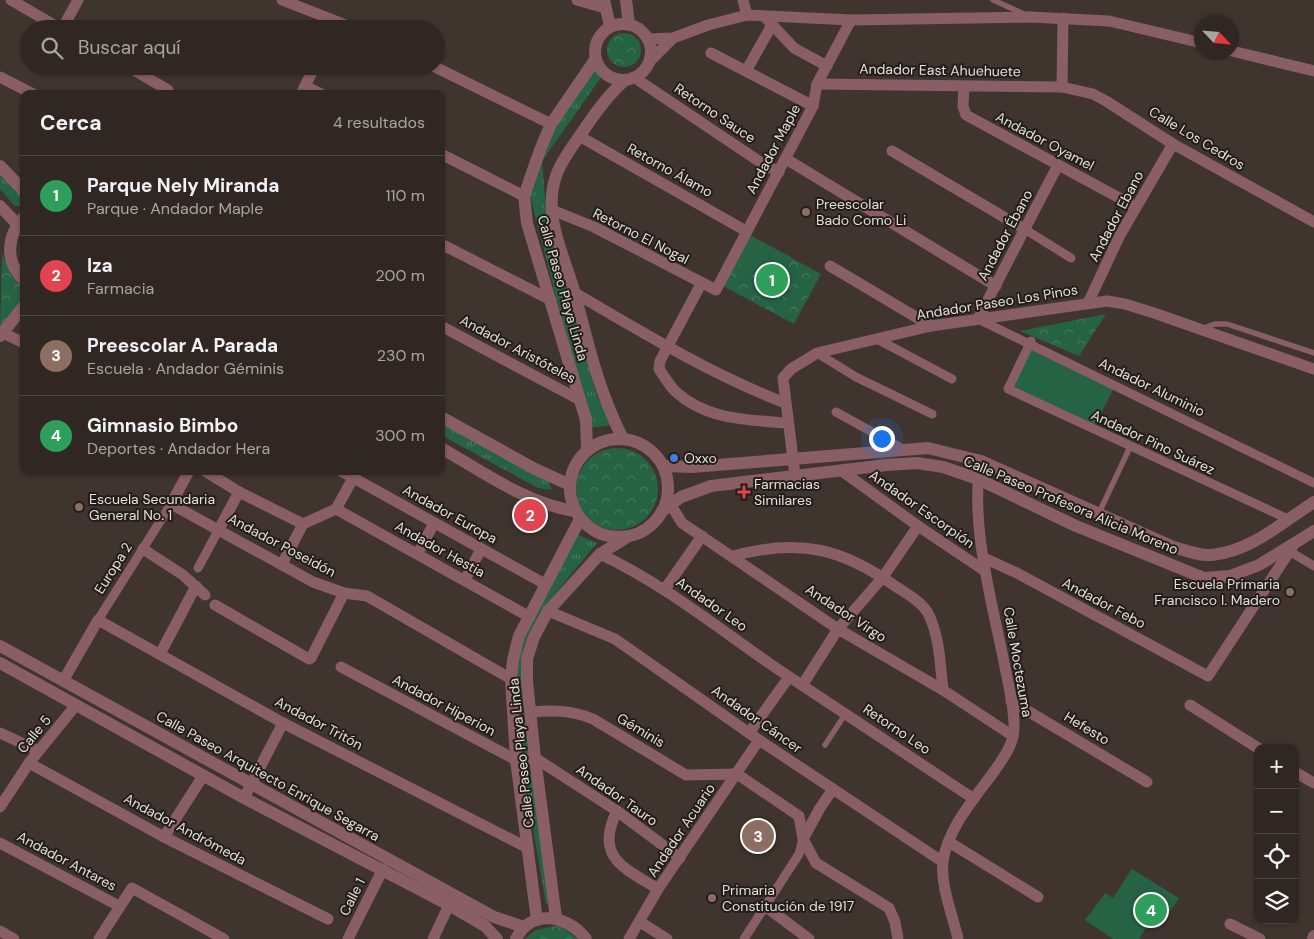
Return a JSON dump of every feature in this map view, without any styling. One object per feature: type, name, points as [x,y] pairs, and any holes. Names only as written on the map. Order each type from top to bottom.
[{"type":"street","points":[[11,0],[45,20]]},
{"type":"street","points":[[66,20],[78,0]]},
{"type":"street","points":[[282,0],[326,20]]},
{"type":"street","points":[[577,0],[604,4],[610,26]]},
{"type":"street","points":[[627,0],[629,24]]},
{"type":"street","points":[[743,0],[747,15]]},
{"type":"street","points":[[648,38],[673,38],[708,25],[747,15],[851,20],[1030,17],[1109,21],[1194,42]]},
{"type":"street","points":[[764,16],[794,48],[827,66]]},
{"type":"street","points":[[1062,87],[1063,18]]},
{"type":"street","name":"Andador Maple","points":[[716,290],[813,106],[817,84],[851,20]]},
{"type":"street","points":[[650,62],[651,50],[648,38],[640,29],[629,24],[610,26],[600,35],[594,47],[595,60],[606,76],[630,79],[644,71],[673,38]]},
{"type":"street","points":[[746,71],[772,25]]},
{"type":"street","points":[[711,52],[813,106]]},
{"type":"street","points":[[1239,53],[1314,72]]},
{"type":"street","name":"Calle Paseo Playa Linda","points":[[587,451],[586,420],[527,224],[524,196],[531,173],[551,124],[595,60]]},
{"type":"street","points":[[445,72],[551,124]]},
{"type":"street","points":[[142,75],[168,90]]},
{"type":"street","points":[[303,90],[310,75]]},
{"type":"street","points":[[0,77],[25,90]]},
{"type":"street","name":"Calle Paseo Playa Linda","points":[[623,439],[601,393],[589,353],[575,293],[561,254],[552,210],[556,176],[579,136],[598,108],[630,79]]},
{"type":"street","name":"Retorno Sauce","points":[[630,79],[763,164],[779,172]]},
{"type":"street","name":"Andador East Ahuehuete","points":[[817,84],[1062,87]]},
{"type":"street","name":"Andador Oyamel","points":[[964,86],[963,106],[966,115],[1136,207]]},
{"type":"street","name":"Calle Los Cedros","points":[[1062,87],[1093,94],[1106,100],[1173,144],[1314,222]]},
{"type":"street","name":"Retorno Álamo","points":[[579,136],[746,231]]},
{"type":"street","name":"Andador Ebano","points":[[1088,303],[1136,207],[1173,144]]},
{"type":"street","points":[[892,151],[1071,258]]},
{"type":"street","points":[[445,156],[524,196]]},
{"type":"street","points":[[786,159],[996,286]]},
{"type":"street","name":"Andador Ébano","points":[[978,319],[1026,230],[1058,165]]},
{"type":"street","points":[[0,166],[20,187]]},
{"type":"street","points":[[0,206],[18,225]]},
{"type":"street","name":"Retorno El Nogal","points":[[552,210],[594,227],[701,284],[716,290]]},
{"type":"street","points":[[0,247],[18,225]]},
{"type":"street","points":[[18,225],[9,251],[15,270],[20,276]]},
{"type":"street","points":[[445,246],[551,300]]},
{"type":"street","points":[[830,266],[931,326]]},
{"type":"street","points":[[701,284],[660,361],[659,368],[674,391],[708,413],[741,420],[787,423]]},
{"type":"street","points":[[575,293],[668,348],[740,386],[785,404]]},
{"type":"street","name":"Andador Paseo Los Pinos","points":[[795,475],[787,423],[784,378],[791,369],[817,353],[931,326],[1107,301],[1125,304],[1202,329],[1314,369]]},
{"type":"street","points":[[20,311],[2,335],[20,342]]},
{"type":"street","name":"Andador Aluminio","points":[[978,319],[1031,342],[1314,483]]},
{"type":"street","name":"Andador Aristóteles","points":[[445,328],[580,400]]},
{"type":"street","points":[[877,339],[952,379]]},
{"type":"street","name":"Andador Pino Suárez","points":[[1031,342],[1008,389],[1288,519]]},
{"type":"street","points":[[817,353],[856,377],[932,414]]},
{"type":"street","points":[[836,412],[901,448]]},
{"type":"street","points":[[445,419],[535,469],[570,485]]},
{"type":"street","points":[[623,439],[646,447],[656,455],[663,466],[668,481],[667,508],[643,531],[629,536],[611,537],[594,531],[578,514],[571,498],[570,485],[572,472],[587,451],[598,444],[623,439]]},
{"type":"street","name":"Calle Paseo Profesora Alicia Moreno","points":[[663,466],[692,467],[901,448],[928,448],[981,461],[1171,546],[1193,553],[1211,555],[1253,542],[1314,502]]},
{"type":"street","points":[[445,450],[532,498],[578,514]]},
{"type":"street","name":"Calle Moctezuma","points":[[958,939],[944,880],[943,862],[949,842],[974,799],[1006,752],[1013,736],[1011,701],[985,570],[978,479],[981,461]]},
{"type":"street","name":"Calle Paseo Profesora Alicia Moreno","points":[[667,508],[681,497],[711,486],[795,475],[917,463],[943,467],[978,479],[1076,526],[1204,578],[1230,576],[1259,565],[1314,531]]},
{"type":"street","name":"Andador Escorpión","points":[[842,471],[918,526],[985,570]]},
{"type":"street","name":"Europa 2","points":[[63,681],[187,475]]},
{"type":"street","points":[[212,475],[240,492],[303,524]]},
{"type":"street","points":[[282,564],[303,524],[336,509],[354,475]]},
{"type":"street","name":"Andador Europa","points":[[357,475],[434,523],[545,584]]},
{"type":"street","points":[[198,568],[240,492]]},
{"type":"street","name":"Andador Poseidón","points":[[171,504],[313,582],[344,594],[367,596],[511,679]]},
{"type":"street","name":"Andador Virgo","points":[[667,508],[682,523],[838,629],[942,690],[1013,736]]},
{"type":"street","name":"Andador Hestia","points":[[336,509],[528,616]]},
{"type":"street","name":"Calle Paseo Playa Linda","points":[[537,920],[516,760],[511,679],[519,636],[578,514]]},
{"type":"street","points":[[418,553],[434,523]]},
{"type":"street","points":[[803,684],[838,629],[883,577],[918,526]]},
{"type":"street","name":"Calle Paseo Playa Linda","points":[[556,918],[534,758],[527,659],[534,637],[548,611],[600,554],[629,536]]},
{"type":"street","points":[[665,590],[702,536]]},
{"type":"street","points":[[1297,540],[1289,551],[1314,566]]},
{"type":"street","points":[[733,556],[764,548],[778,547],[822,550],[841,555],[883,577],[920,603],[928,614],[939,643],[942,690]]},
{"type":"street","points":[[143,549],[184,575],[205,595]]},
{"type":"street","points":[[465,580],[481,549]]},
{"type":"street","name":"Andador Febo","points":[[984,558],[1017,573],[1208,676],[1289,551]]},
{"type":"street","name":"Andador Leo","points":[[600,554],[627,567],[665,590],[789,677],[803,684]]},
{"type":"street","points":[[160,654],[196,586]]},
{"type":"street","points":[[215,604],[310,659],[344,594]]},
{"type":"street","name":"Andador Cáncer","points":[[548,611],[615,639],[759,740],[943,862]]},
{"type":"street","name":"Andador Tritón","points":[[98,620],[283,723],[528,848]]},
{"type":"street","name":"Calle Paseo Arquitecto Enrique Segarra","points":[[0,646],[494,917],[524,927]]},
{"type":"street","name":"Calle Paseo Arquitecto Enrique Segarra","points":[[0,663],[203,776],[449,904],[485,926],[497,939]]},
{"type":"street","name":"Andador Hiperion","points":[[341,667],[516,760]]},
{"type":"street","points":[[749,733],[789,677]]},
{"type":"street","name":"Retorno Leo","points":[[803,684],[974,799]]},
{"type":"street","name":"Hefesto","points":[[1011,701],[1147,782]]},
{"type":"street","points":[[1190,705],[1254,745]]},
{"type":"street","name":"Calle 5","points":[[0,807],[29,763],[76,706]]},
{"type":"street","name":"Géminis","points":[[530,712],[557,710],[576,712],[593,719],[686,775],[737,774]]},
{"type":"street","points":[[244,798],[283,723]]},
{"type":"street","points":[[0,733],[39,751]]},
{"type":"street","name":"Andador Acuario","points":[[630,939],[658,890],[759,740]]},
{"type":"street","points":[[516,760],[534,758]]},
{"type":"street","name":"Andador Tauro","points":[[534,758],[617,811],[680,858]]},
{"type":"street","name":"Andador Andrómeda","points":[[29,763],[164,837],[328,919]]},
{"type":"street","points":[[737,774],[799,816],[803,839],[816,863],[889,908],[895,922],[898,939]]},
{"type":"street","points":[[1299,775],[1314,784]]},
{"type":"street","points":[[164,837],[203,776]]},
{"type":"street","points":[[744,939],[799,854],[803,839],[820,808],[834,789]]},
{"type":"street","points":[[617,811],[608,828],[608,842],[612,856],[629,872],[658,890]]},
{"type":"street","points":[[949,842],[1038,898]]},
{"type":"street","name":"Andador Antares","points":[[0,843],[119,906],[132,888],[223,939]]},
{"type":"street","name":"Calle 1","points":[[348,939],[383,869]]},
{"type":"street","points":[[433,939],[449,904]]},
{"type":"street","points":[[99,939],[119,906]]},
{"type":"street","points":[[765,906],[809,939]]},
{"type":"street","points":[[516,939],[524,927],[537,920],[556,918],[568,922],[579,929],[586,939]]},
{"type":"street","points":[[640,922],[666,939]]},
{"type":"street","points":[[1230,924],[1260,939]]},
{"type":"street","points":[[0,931],[14,939]]},
{"type":"lane","points":[[993,0],[1030,17]]},
{"type":"lane","points":[[1202,329],[1215,324],[1226,324],[1314,353]]},
{"type":"lane","points":[[1098,513],[1130,447]]},
{"type":"lane","points":[[825,745],[846,713]]},
{"type":"green space","points":[[624,33],[631,34],[636,38],[640,43],[640,57],[636,62],[631,66],[624,67],[617,66],[612,62],[608,57],[607,50],[608,43],[612,38],[617,34]]},
{"type":"green space","points":[[594,67],[602,76],[542,161],[547,224],[597,396],[613,425],[590,428],[530,196],[534,168],[557,120]]},
{"type":"green space","points":[[0,171],[20,193],[20,206],[15,206],[0,189]]},
{"type":"green space","points":[[749,235],[821,274],[794,324],[723,286]]},
{"type":"green space","points":[[749,235],[791,257],[777,285],[736,261]]},
{"type":"green space","points":[[2,254],[16,281],[20,284],[20,303],[0,329]]},
{"type":"green space","points":[[1106,314],[1079,356],[1020,331]]},
{"type":"green space","points":[[1029,344],[1116,384],[1093,429],[1008,389]]},
{"type":"green space","points":[[445,423],[548,480],[552,490],[538,488],[445,437]]},
{"type":"green space","points":[[617,448],[633,451],[646,460],[655,473],[658,489],[655,505],[646,518],[633,527],[617,530],[601,527],[588,518],[579,505],[576,489],[579,473],[588,460],[601,451]]},
{"type":"green space","points":[[576,534],[597,543],[544,607],[530,636],[524,707],[516,709],[513,673],[521,633]]},
{"type":"green space","points":[[518,721],[527,722],[529,753],[525,756]]},
{"type":"green space","points":[[524,774],[532,774],[550,903],[546,904]]},
{"type":"green space","points":[[1132,869],[1179,898],[1159,928],[1150,922],[1139,939],[1113,939],[1085,920],[1105,893],[1113,898]]},
{"type":"green space","points":[[553,926],[562,927],[578,939],[525,939],[534,931]]},
{"type":"place","name":"Preescolar Bado Como Li","points":[[806,212]]},
{"type":"place","name":"Parque Nely Miranda","points":[[772,280]]},
{"type":"place","name":"Oxxo","points":[[674,458]]},
{"type":"place","name":"Farmacias Similares","points":[[744,492]]},
{"type":"place","name":"Escuela Secundaria General No. 1","points":[[79,507]]},
{"type":"place","name":"Iza","points":[[530,515]]},
{"type":"place","name":"Escuela Primaria Francisco I. Madero","points":[[1290,592]]},
{"type":"place","name":"Preescolar A. Parada","points":[[758,836]]},
{"type":"place","name":"Primaria Constitución de 1917","points":[[712,898]]},
{"type":"place","name":"Gimnasio Bimbo","points":[[1151,910]]}]
